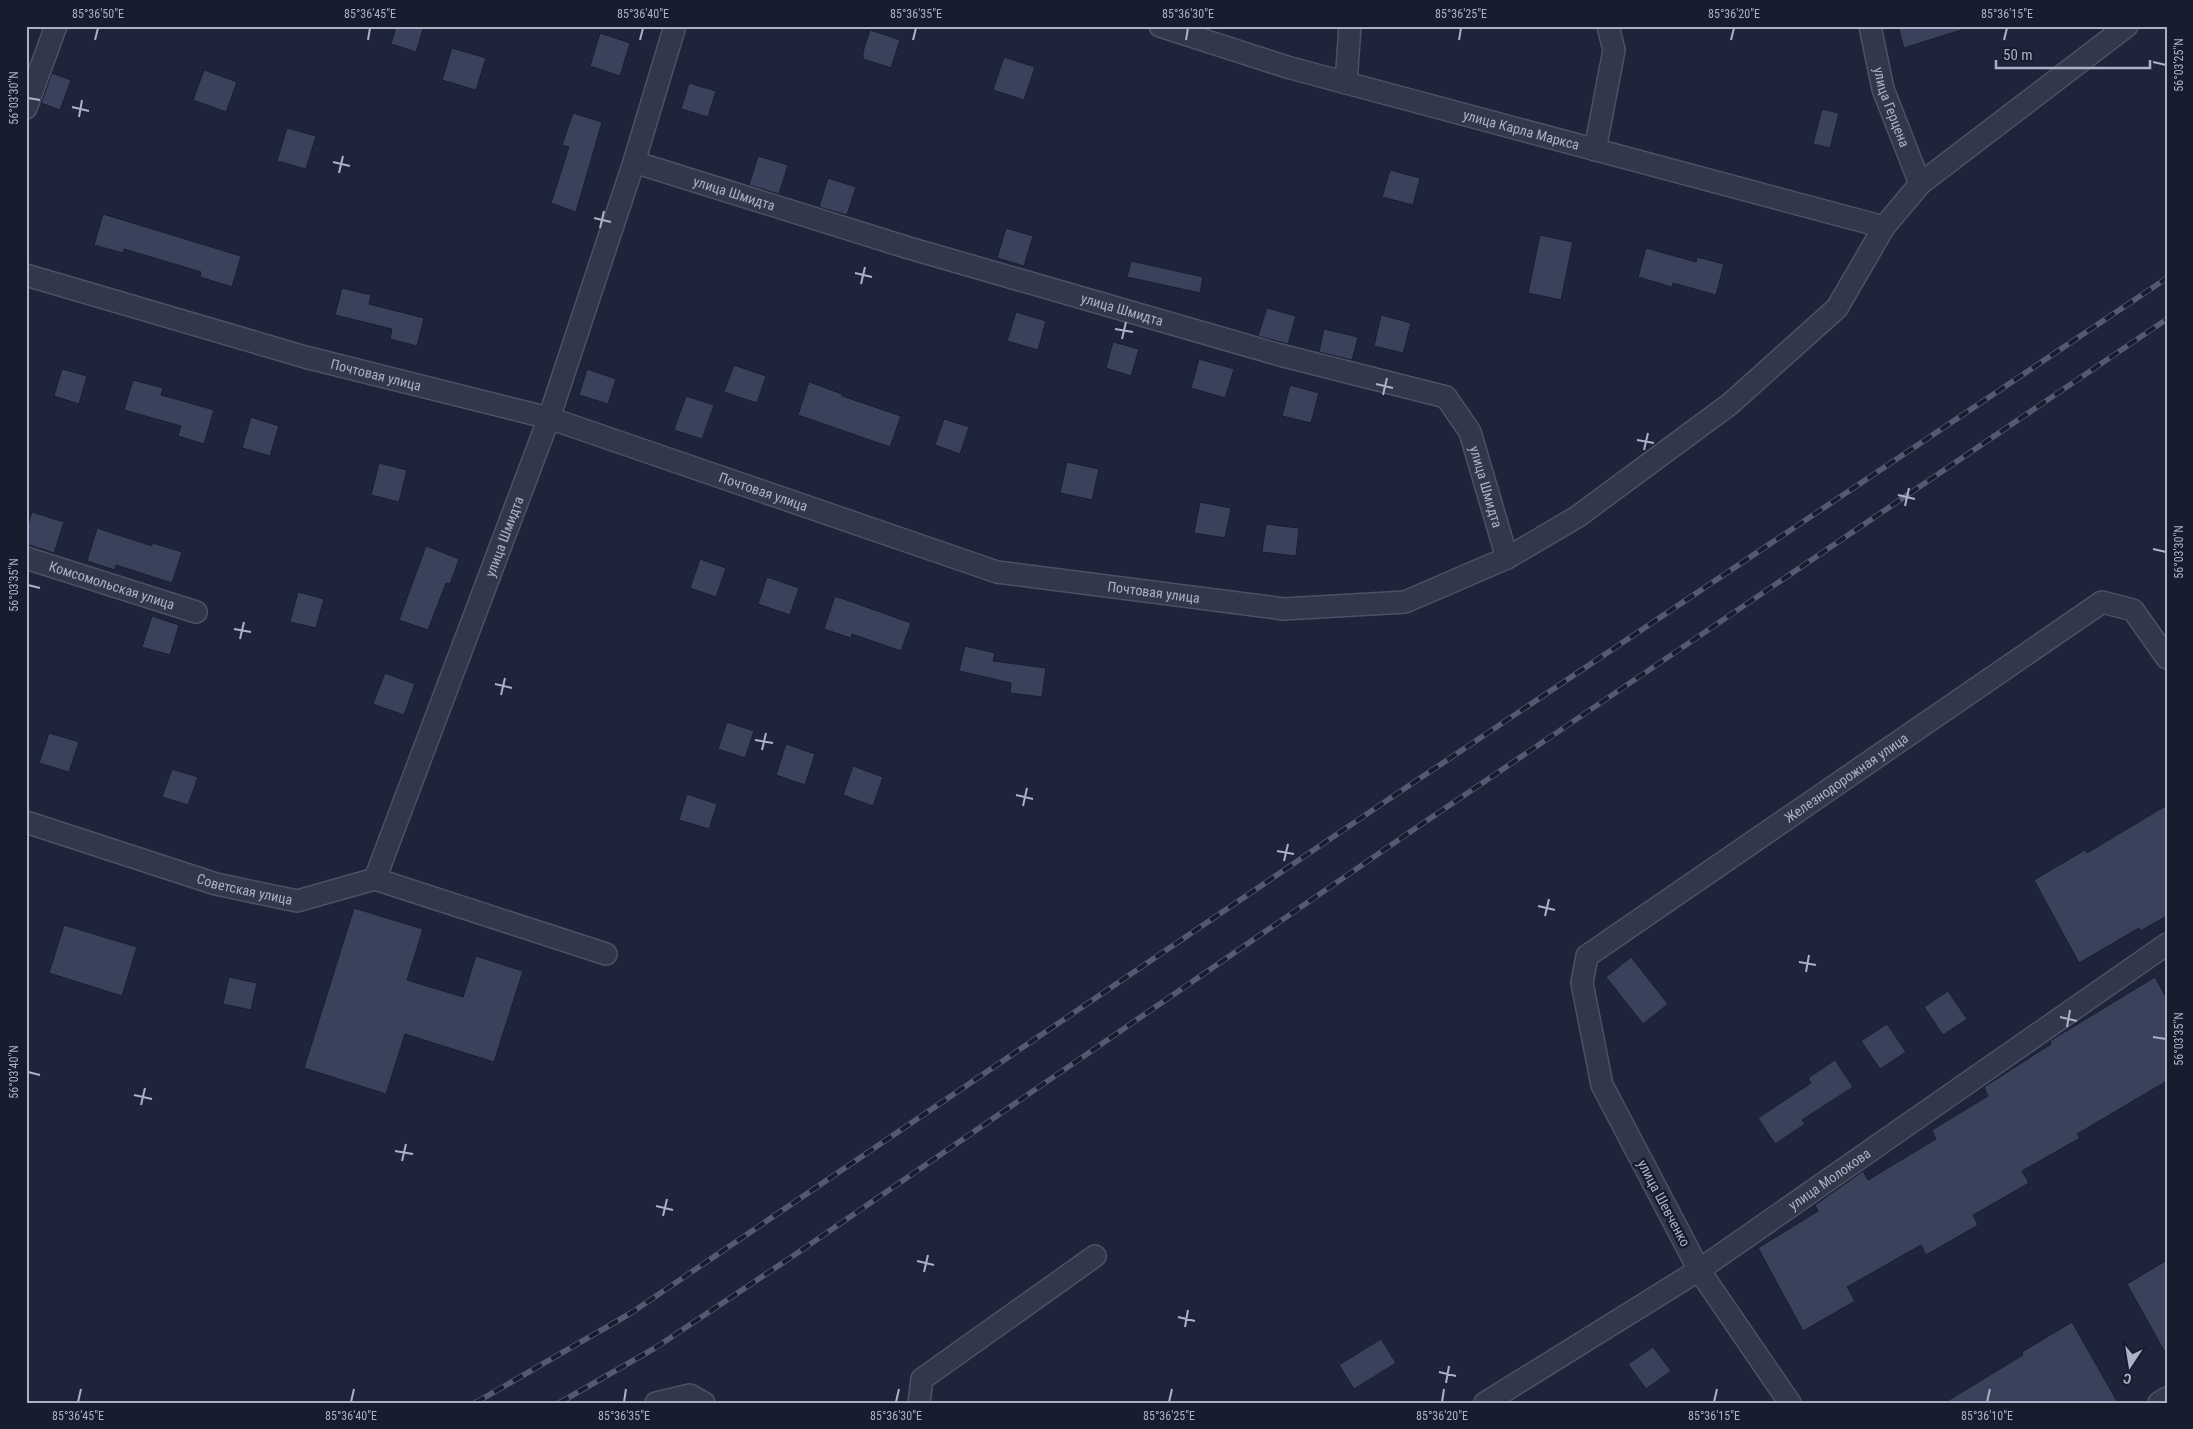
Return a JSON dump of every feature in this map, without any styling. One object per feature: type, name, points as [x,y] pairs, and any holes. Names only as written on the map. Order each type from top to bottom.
[{"type":"street","points":[[26,108],[56,26]]},
{"type":"street","name":"улица Шмидта","points":[[375,880],[549,418],[634,162],[675,26]]},
{"type":"street","name":"улица Карла Маркса","points":[[1160,26],[1288,67],[1884,227]]},
{"type":"street","points":[[1346,83],[1350,26]]},
{"type":"street","points":[[1596,150],[1614,50],[1608,26]]},
{"type":"street","name":"улица Герцена","points":[[1870,26],[1883,89],[1920,184]]},
{"type":"street","name":"Почтовая улица","points":[[26,275],[305,357],[549,418],[996,572],[1284,610],[1405,602],[1507,558],[1577,517],[1730,404],[1837,308],[1884,227],[1920,184],[2127,26]]},
{"type":"street","name":"улица Шмидта","points":[[634,162],[909,248],[1242,344],[1446,397],[1470,432],[1507,558]]},
{"type":"street","name":"Комсомольская улица","points":[[26,558],[196,612]]},
{"type":"street","name":"Железнодорожная улица","points":[[1582,984],[1587,956],[2102,602],[2133,610],[2167,658]]},
{"type":"street","name":"Советская улица","points":[[26,822],[216,884],[297,901],[375,880]]},
{"type":"street","points":[[375,880],[606,954]]},
{"type":"street","name":"улица Молокова","points":[[1485,1403],[1699,1270],[2167,944]]},
{"type":"street","name":"улица Шевченко","points":[[1582,984],[1602,1085],[1699,1270],[1790,1403]]},
{"type":"street","points":[[919,1403],[922,1379],[1095,1256]]},
{"type":"street","points":[[656,1403],[690,1395],[704,1403]]},
{"type":"street","points":[[2159,1403],[2167,1398]]},
{"type":"building","points":[[396,26],[424,26],[416,52],[391,44]]},
{"type":"building","points":[[1898,26],[1960,26],[1961,30],[1904,48]]},
{"type":"building","points":[[870,30],[900,40],[891,68],[863,59],[863,52]]},
{"type":"building","points":[[600,33],[630,43],[620,76],[590,66]]},
{"type":"building","points":[[452,48],[486,58],[476,90],[442,80]]},
{"type":"building","points":[[1004,57],[1035,67],[1024,100],[993,90]]},
{"type":"building","points":[[204,70],[237,82],[226,112],[193,100]]},
{"type":"building","points":[[52,73],[71,80],[60,110],[41,103]]},
{"type":"building","points":[[689,83],[716,91],[708,117],[681,109]]},
{"type":"building","points":[[1822,109],[1839,113],[1830,148],[1813,144]]},
{"type":"building","points":[[573,113],[602,122],[576,212],[551,203],[569,147],[562,145]]},
{"type":"building","points":[[287,128],[316,136],[306,169],[277,161]]},
{"type":"building","points":[[758,156],[788,165],[779,194],[749,185]]},
{"type":"building","points":[[1390,170],[1420,178],[1413,205],[1382,197]]},
{"type":"building","points":[[828,178],[856,187],[847,215],[819,207]]},
{"type":"building","points":[[103,214],[241,256],[232,287],[200,277],[201,272],[124,249],[123,253],[94,245]]},
{"type":"building","points":[[1006,228],[1033,236],[1024,266],[997,258]]},
{"type":"building","points":[[1540,235],[1573,242],[1561,300],[1528,293]]},
{"type":"building","points":[[1646,248],[1696,262],[1697,257],[1724,264],[1716,295],[1673,283],[1672,287],[1638,277]]},
{"type":"building","points":[[1131,261],[1203,277],[1200,293],[1127,277]]},
{"type":"building","points":[[342,288],[371,295],[369,304],[424,318],[417,346],[390,339],[392,329],[335,315]]},
{"type":"building","points":[[1267,308],[1296,316],[1288,344],[1258,336]]},
{"type":"building","points":[[1016,312],[1046,321],[1038,350],[1007,341]]},
{"type":"building","points":[[1381,315],[1411,323],[1403,353],[1374,346]]},
{"type":"building","points":[[1324,329],[1358,337],[1352,360],[1319,352]]},
{"type":"building","points":[[1113,342],[1139,349],[1131,376],[1106,368]]},
{"type":"building","points":[[1199,359],[1234,369],[1225,398],[1191,388]]},
{"type":"building","points":[[734,365],[766,376],[757,403],[724,392]]},
{"type":"building","points":[[62,369],[87,376],[79,404],[54,396]]},
{"type":"building","points":[[587,369],[616,379],[608,404],[579,395]]},
{"type":"building","points":[[133,380],[163,388],[161,395],[214,410],[204,444],[178,436],[181,426],[124,410]]},
{"type":"building","points":[[809,382],[842,394],[842,396],[901,416],[890,447],[798,415]]},
{"type":"building","points":[[1290,385],[1319,393],[1311,423],[1282,416]]},
{"type":"building","points":[[686,396],[714,405],[702,439],[674,430]]},
{"type":"building","points":[[251,417],[279,426],[270,456],[242,448]]},
{"type":"building","points":[[944,419],[969,427],[960,454],[935,445]]},
{"type":"building","points":[[1067,462],[1099,469],[1092,500],[1060,493]]},
{"type":"building","points":[[379,463],[407,470],[399,502],[371,495]]},
{"type":"building","points":[[1200,502],[1231,508],[1225,538],[1194,533]]},
{"type":"building","points":[[32,512],[64,522],[54,553],[26,544],[26,531]]},
{"type":"building","points":[[1266,524],[1299,528],[1296,556],[1262,552]]},
{"type":"building","points":[[97,528],[152,546],[152,543],[182,552],[172,583],[116,565],[115,570],[87,561]]},
{"type":"building","points":[[426,546],[459,559],[450,584],[446,583],[428,630],[399,620]]},
{"type":"building","points":[[700,559],[726,568],[716,597],[690,588]]},
{"type":"building","points":[[767,577],[799,588],[790,615],[758,604]]},
{"type":"building","points":[[298,592],[324,599],[316,628],[290,622]]},
{"type":"building","points":[[835,596],[911,623],[901,651],[852,634],[851,638],[824,629]]},
{"type":"building","points":[[152,616],[179,625],[170,655],[142,647]]},
{"type":"building","points":[[965,646],[995,653],[993,661],[1046,668],[1042,697],[1010,693],[1011,683],[959,671]]},
{"type":"building","points":[[385,673],[415,684],[404,715],[373,704]]},
{"type":"building","points":[[727,722],[754,731],[745,758],[718,749]]},
{"type":"building","points":[[49,733],[79,742],[69,772],[39,763]]},
{"type":"building","points":[[786,744],[815,754],[805,785],[776,775]]},
{"type":"building","points":[[853,766],[883,777],[873,806],[843,795]]},
{"type":"building","points":[[172,769],[198,777],[188,805],[162,797]]},
{"type":"building","points":[[687,794],[717,804],[709,829],[679,820]]},
{"type":"building","points":[[2167,805],[2167,916],[2140,931],[2139,928],[2079,963],[2034,880],[2085,850],[2087,853]]},
{"type":"building","points":[[354,908],[423,929],[407,980],[463,997],[476,956],[523,971],[494,1062],[405,1034],[386,1094],[304,1068]]},
{"type":"building","points":[[64,925],[137,947],[122,996],[49,973]]},
{"type":"building","points":[[1631,957],[1668,1004],[1643,1024],[1606,977]]},
{"type":"building","points":[[229,977],[257,983],[251,1010],[223,1004]]},
{"type":"building","points":[[2155,977],[2167,999],[2167,1081],[2077,1134],[2080,1138],[2022,1171],[2029,1183],[1973,1215],[1978,1225],[1926,1255],[1921,1245],[1847,1287],[1855,1301],[1803,1331],[1758,1248],[1818,1211],[1815,1205],[1863,1171],[1868,1180],[1936,1139],[1932,1130],[1988,1096],[1984,1087],[2051,1044],[2050,1041],[2053,1039]]},
{"type":"building","points":[[1948,991],[1967,1019],[1943,1035],[1924,1007]]},
{"type":"building","points":[[1887,1024],[1906,1052],[1880,1069],[1861,1041]]},
{"type":"building","points":[[1835,1060],[1853,1087],[1802,1120],[1805,1124],[1775,1144],[1758,1118],[1811,1083],[1808,1078]]},
{"type":"building","points":[[2167,1260],[2167,1356],[2127,1284]]},
{"type":"building","points":[[2072,1322],[2118,1403],[1944,1403],[2023,1355],[2022,1352]]},
{"type":"building","points":[[1381,1339],[1396,1363],[1354,1389],[1339,1365]]},
{"type":"building","points":[[1653,1347],[1671,1371],[1646,1389],[1628,1364]]},
{"type":"railway","points":[[475,1403],[631,1313],[1389,799],[2167,278]]},
{"type":"railway","points":[[559,1403],[655,1348],[793,1256],[1413,830],[2167,319]]}]
